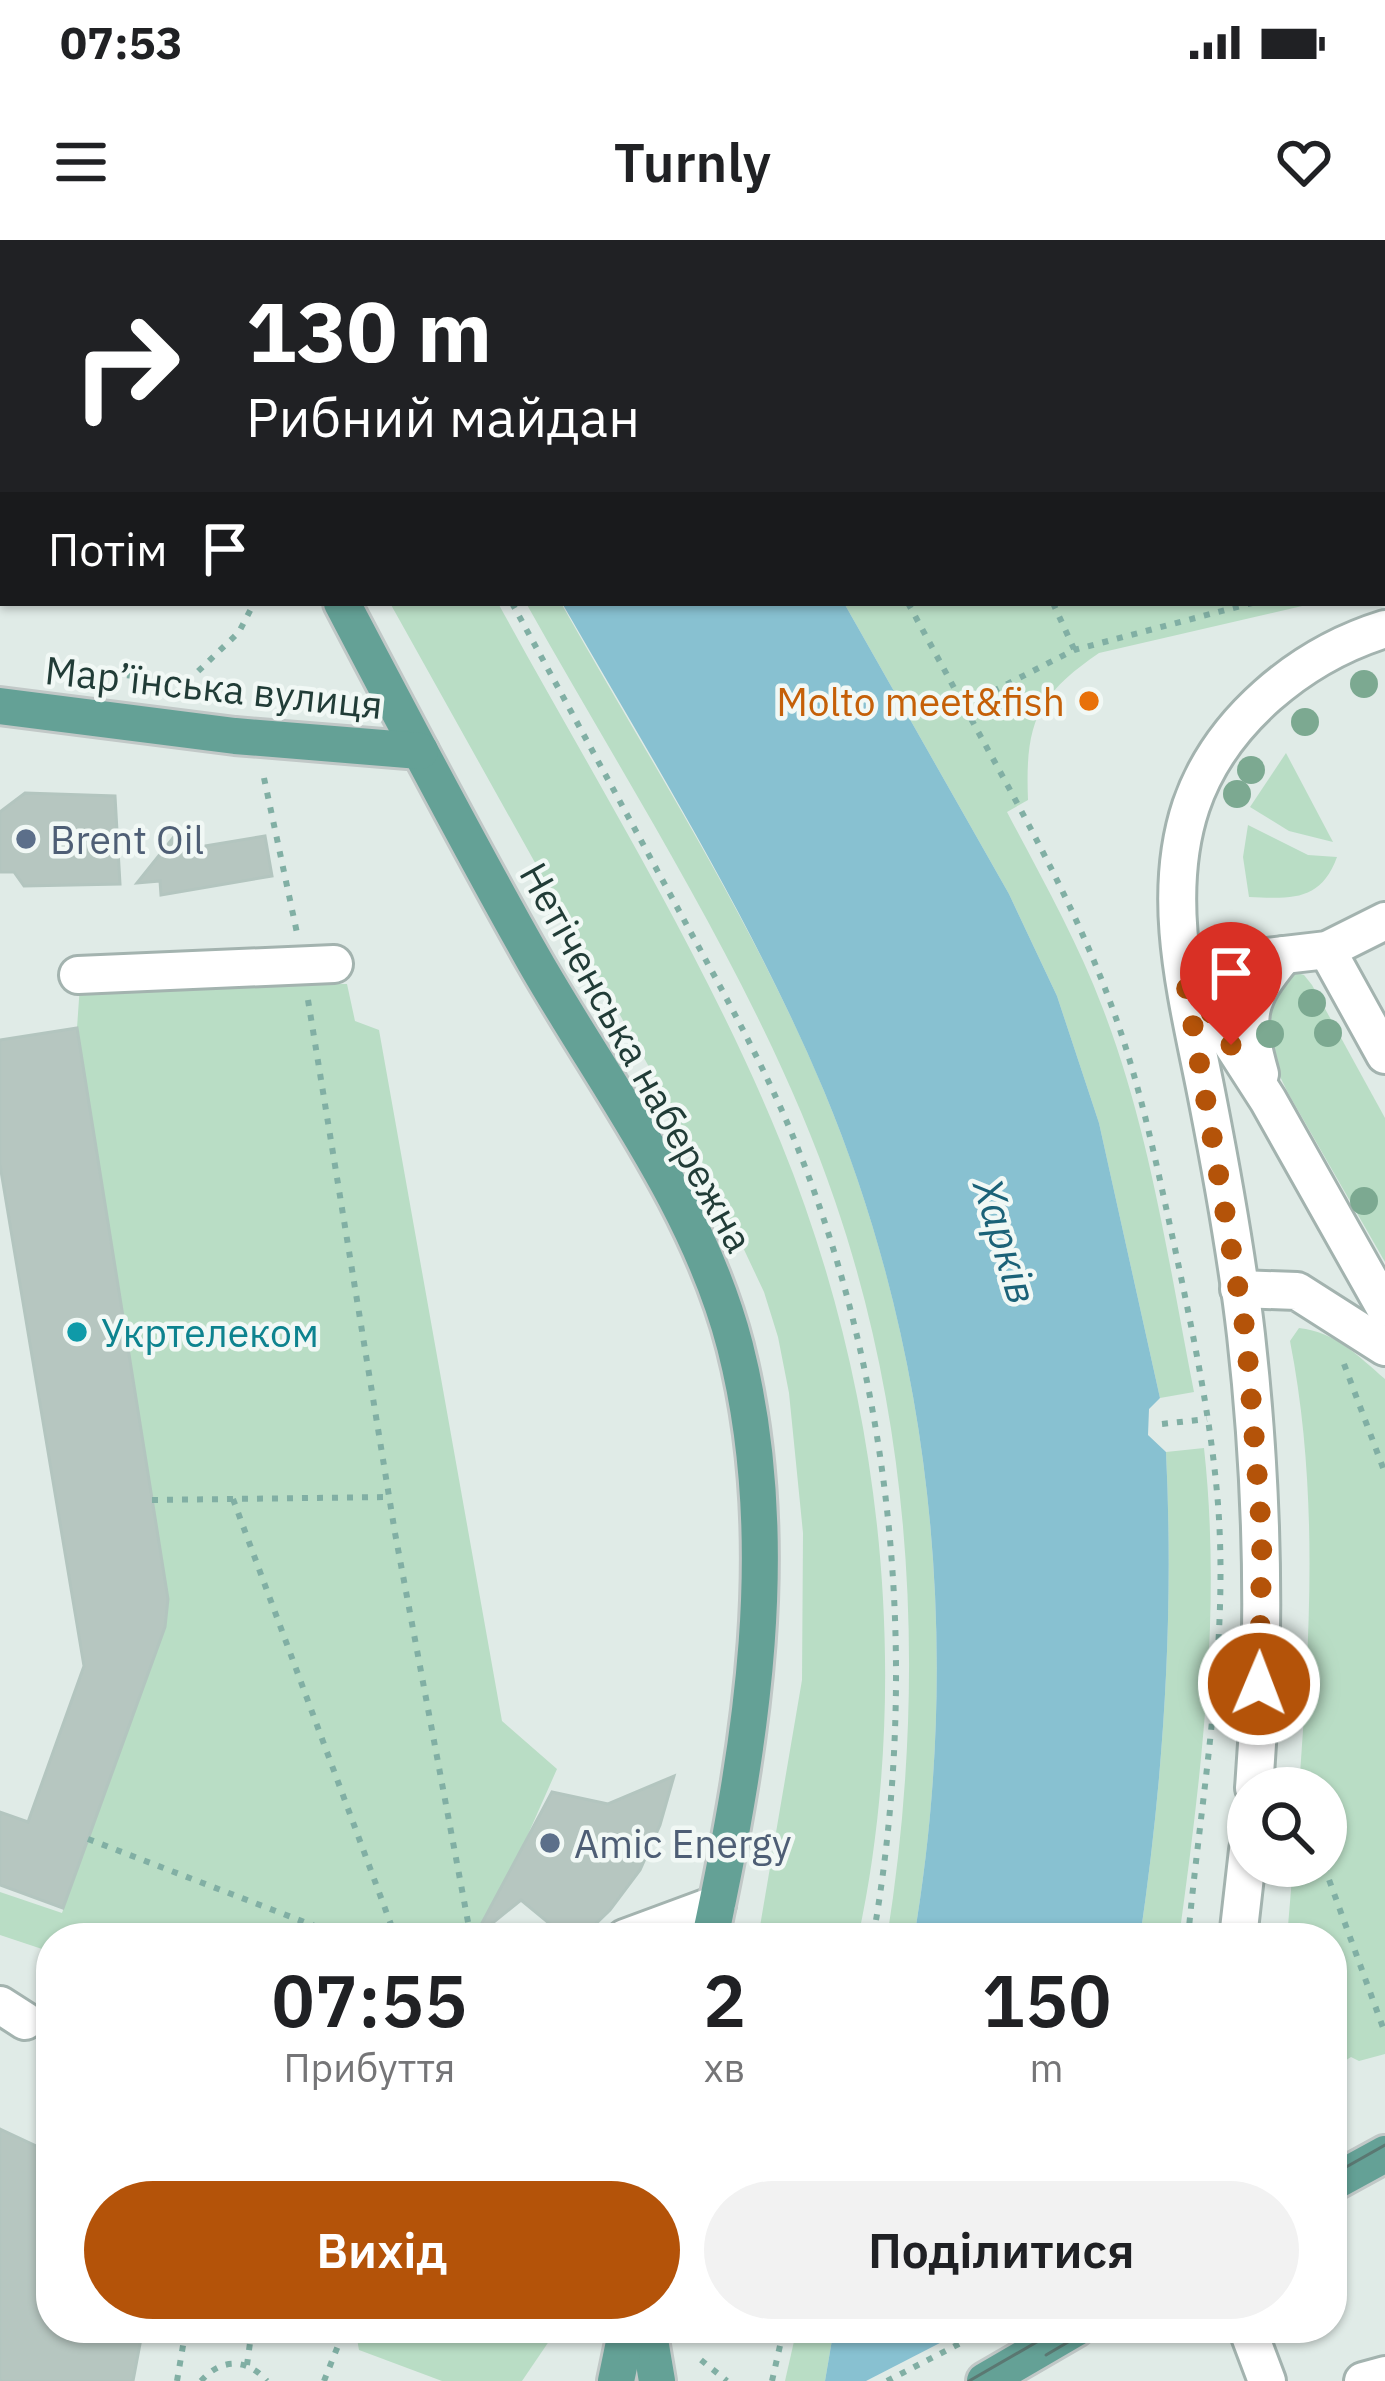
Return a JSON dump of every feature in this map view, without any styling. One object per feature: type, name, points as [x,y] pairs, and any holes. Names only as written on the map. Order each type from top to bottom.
[{"type":"main road","name":"Нетіченська набережна","points":[[344,606],[533,958],[697,1239],[736,1350],[753,1446],[760,1599],[753,1701],[713,1921]]},
{"type":"main road","name":"Мар’їнська вулиця","points":[[0,706],[235,736],[420,751]]},
{"type":"main road","points":[[1347,2175],[1385,2154]]},
{"type":"main road","points":[[616,2381],[624,2343]]},
{"type":"main road","points":[[651,2343],[657,2381]]},
{"type":"main road","points":[[985,2381],[1050,2343]]},
{"type":"street","points":[[1255,1767],[1262,1535],[1239,1289],[1183,967],[1178,865],[1191,807],[1211,764],[1242,721],[1278,686],[1345,644],[1385,629]]},
{"type":"street","points":[[1183,967],[1328,950],[1385,921]]},
{"type":"street","points":[[1328,950],[1385,1055]]},
{"type":"street","points":[[1268,1100],[1249,1036],[1248,1011],[1257,987],[1284,955]]},
{"type":"street","points":[[78,975],[318,965]]},
{"type":"street","points":[[1183,967],[1268,1100],[1385,1308]]},
{"type":"street","points":[[1239,1289],[1297,1291],[1319,1284],[1352,1251]]},
{"type":"street","points":[[1297,1291],[1385,1347]]},
{"type":"street","points":[[1240,1923],[1244,1887]]},
{"type":"street","points":[[1252,2343],[1267,2381]]},
{"type":"street","points":[[1363,2381],[1385,2375]]},
{"type":"path","points":[[82,672],[189,680],[239,632],[252,606]]},
{"type":"path","points":[[514,606],[757,1056],[819,1208],[861,1350],[887,1514],[897,1680],[893,1798],[875,1923]]},
{"type":"path","points":[[910,606],[1070,913],[1120,1030],[1157,1166],[1207,1419],[1218,1505],[1211,1724],[1190,1923]]},
{"type":"path","points":[[1054,606],[1074,650]]},
{"type":"path","points":[[964,706],[1074,650],[1241,606]]},
{"type":"path","points":[[264,778],[318,965],[389,1497],[468,1923]]},
{"type":"path","points":[[1339,1351],[1385,1473]]},
{"type":"path","points":[[1162,1424],[1207,1419]]},
{"type":"path","points":[[152,1500],[389,1497]]},
{"type":"path","points":[[233,1499],[390,1923]]},
{"type":"path","points":[[88,1839],[307,1923]]},
{"type":"path","points":[[1332,1887],[1345,1923]]},
{"type":"path","points":[[1347,1929],[1385,2033]]},
{"type":"path","points":[[177,2381],[183,2343]]},
{"type":"path","points":[[247,2365],[250,2343]]},
{"type":"path","points":[[324,2381],[339,2343]]},
{"type":"path","points":[[772,2381],[781,2343]]},
{"type":"path","points":[[887,2381],[961,2343]]},
{"type":"path","points":[[701,2360],[727,2381]]},
{"type":"path","points":[[201,2381],[223,2364],[247,2365],[267,2381]]},
{"type":"green space","points":[[392,606],[500,606],[719,1006],[781,1143],[815,1237],[843,1334],[864,1434],[885,1637],[884,1739],[875,1839],[861,1923],[761,1923],[802,1680],[803,1533],[789,1393],[778,1337],[764,1292],[706,1169]]},
{"type":"green space","points":[[528,606],[563,606],[700,843],[796,1028],[862,1192],[892,1295],[929,1508],[936,1724],[916,1923],[889,1923],[907,1753],[909,1659],[906,1566],[883,1381],[862,1290],[806,1124],[694,896]]},
{"type":"green space","points":[[846,606],[1302,606],[1099,653],[1048,698],[1029,751],[1028,800],[1007,812],[1082,958],[1119,1055],[1157,1199],[1194,1392],[1160,1398],[1099,1123],[1057,996],[1009,894]]},
{"type":"green space","points":[[1286,753],[1333,842],[1289,831],[1250,807]]},
{"type":"green space","points":[[1248,825],[1308,855],[1337,857],[1313,890],[1279,898],[1249,897],[1243,857]]},
{"type":"green space","points":[[1291,971],[1304,975],[1312,985],[1385,1118],[1385,1262],[1288,1093],[1256,1027]]},
{"type":"green space","points":[[347,984],[355,1021],[379,1030],[502,1721],[557,1769],[489,1923],[36,1923],[36,1947],[0,1935],[0,1892],[62,1913],[165,1627],[168,1599],[77,1028],[80,985]]},
{"type":"green space","points":[[1299,1328],[1335,1340],[1385,1379],[1385,2054],[1359,2061],[1347,2060],[1347,1923],[1288,1923],[1291,1887],[1347,1887],[1347,1767],[1300,1767],[1310,1564],[1299,1397],[1290,1341]]},
{"type":"green space","points":[[1204,1448],[1210,1632],[1181,1923],[1142,1923],[1165,1695],[1166,1452]]},
{"type":"green space","points":[[358,2343],[548,2343],[522,2381],[442,2381],[359,2350]]},
{"type":"green space","points":[[794,2343],[831,2343],[825,2381],[785,2381]]},
{"type":"water","name":"Харків","points":[[564,606],[846,606],[1009,894],[1057,996],[1099,1123],[1160,1398],[1149,1409],[1148,1435],[1166,1452],[1165,1695],[1142,1923],[916,1923],[936,1724],[936,1616],[929,1508],[914,1401],[892,1296],[862,1192],[824,1091],[766,966]]},
{"type":"water","points":[[831,2343],[1069,2343],[1060,2381],[825,2381]]},
{"type":"pier","points":[[940,2343],[1075,2343],[1066,2381],[866,2381]]},
{"type":"building","points":[[25,793],[115,796],[120,884],[24,886],[14,872],[0,872],[0,812]]},
{"type":"building","points":[[177,833],[193,848],[265,836],[272,876],[161,895],[160,881],[137,883]]},
{"type":"building","name":"Укртелеком","points":[[77,1028],[168,1599],[165,1627],[63,1908],[0,1885],[0,1812],[28,1822],[84,1666],[0,1165],[0,1040]]},
{"type":"building","points":[[674,1776],[640,1870],[597,1923],[549,1923],[521,1900],[493,1923],[482,1923],[552,1792],[608,1804]]},
{"type":"building","points":[[0,2129],[36,2146],[36,2343],[140,2343],[133,2381],[0,2381]]},
{"type":"tram line","points":[[1347,2167],[1385,2145]]},
{"type":"tram line","points":[[969,2381],[1035,2343]]},
{"type":"tram line","points":[[1046,2355],[1066,2343]]},
{"type":"place","name":"Molto meet&fish","points":[[1089,701]]},
{"type":"place","name":"Brent Oil","points":[[26,839]]},
{"type":"place","name":"Укртелеком","points":[[77,1332]]},
{"type":"place","name":"Amic Energy","points":[[550,1843]]},
{"type":"route","points":[[1231,1045],[1183,967],[1246,1335],[1262,1535],[1259,1684]]}]
